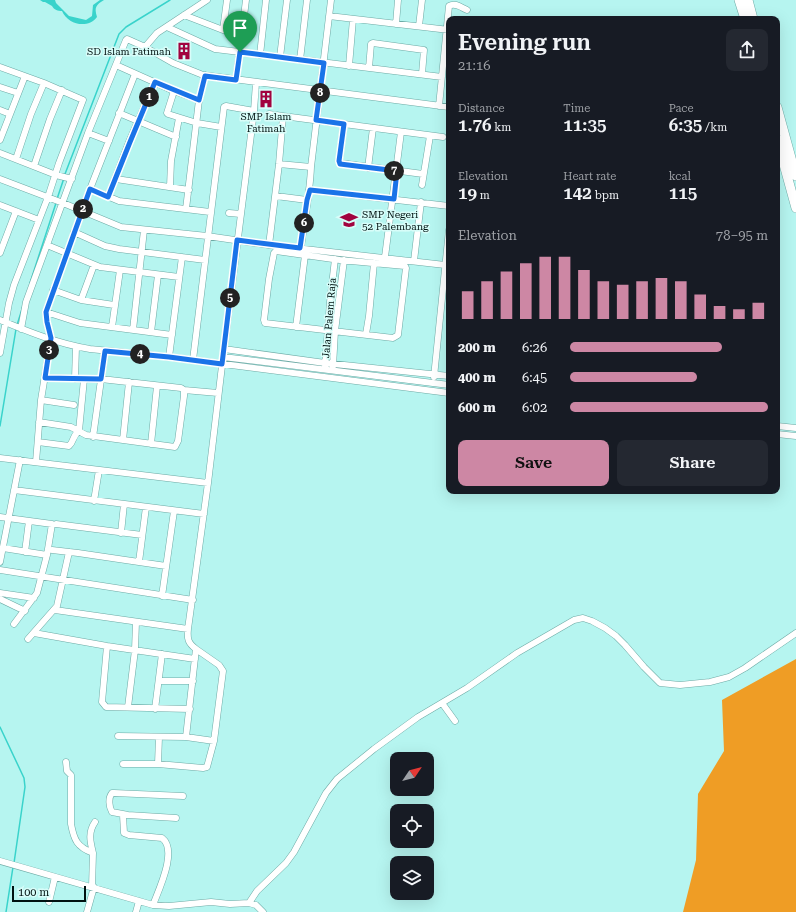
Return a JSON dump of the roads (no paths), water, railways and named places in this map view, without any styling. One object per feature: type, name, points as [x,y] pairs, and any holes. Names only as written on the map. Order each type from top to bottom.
[{"type":"highway","points":[[739,0],[744,16]]},
{"type":"highway","points":[[748,0],[752,16]]},
{"type":"highway","points":[[780,118],[796,176]]},
{"type":"highway","points":[[780,150],[796,208]]},
{"type":"street","points":[[145,47],[158,33],[207,0]]},
{"type":"street","points":[[223,30],[227,0]]},
{"type":"street","points":[[236,80],[246,0]]},
{"type":"street","points":[[260,55],[266,0]]},
{"type":"street","points":[[280,57],[287,0]]},
{"type":"street","points":[[300,60],[308,0]]},
{"type":"street","points":[[300,248],[307,200],[310,190],[316,120],[331,0]]},
{"type":"street","points":[[396,0],[396,24]]},
{"type":"street","points":[[419,26],[422,0]]},
{"type":"street","points":[[449,16],[450,6],[456,5],[467,10]]},
{"type":"street","points":[[184,15],[223,30],[242,33]]},
{"type":"street","points":[[330,16],[446,30]]},
{"type":"street","points":[[349,66],[353,19]]},
{"type":"street","points":[[167,27],[215,49],[442,77]]},
{"type":"street","points":[[21,328],[26,302],[61,202],[126,40],[145,47],[173,63],[205,76],[256,83],[320,89],[446,107]]},
{"type":"street","points":[[369,68],[371,44],[373,43],[424,50],[422,74]]},
{"type":"street","points":[[439,106],[446,46]]},
{"type":"street","points":[[116,65],[174,91],[199,100]]},
{"type":"street","points":[[0,67],[62,90],[82,98],[83,100],[50,198],[39,220],[14,285],[0,350]]},
{"type":"street","points":[[36,462],[41,400],[51,338],[46,312],[90,189],[135,74]]},
{"type":"street","points":[[0,140],[1,132],[25,76]]},
{"type":"street","points":[[186,209],[199,100],[205,76]]},
{"type":"street","points":[[108,197],[155,82]]},
{"type":"street","points":[[16,159],[31,114],[44,83]]},
{"type":"street","points":[[123,764],[158,764],[206,768],[214,741],[223,671],[219,665],[190,644],[188,640],[188,629],[208,483],[254,111],[256,83]]},
{"type":"street","points":[[0,87],[18,93]]},
{"type":"street","points":[[34,166],[50,119],[62,90]]},
{"type":"street","points":[[174,91],[167,113],[197,123],[221,127]]},
{"type":"street","points":[[193,360],[210,212],[225,106],[254,111]]},
{"type":"street","points":[[0,110],[10,114]]},
{"type":"street","points":[[119,113],[176,137]]},
{"type":"street","points":[[270,114],[442,137]]},
{"type":"street","points":[[269,245],[280,164],[283,116]]},
{"type":"street","points":[[170,187],[171,161],[179,118]]},
{"type":"street","points":[[344,124],[339,161],[340,164],[423,174]]},
{"type":"street","points":[[368,168],[373,128]]},
{"type":"street","points":[[385,257],[394,199],[401,132]]},
{"type":"street","points":[[88,133],[109,141]]},
{"type":"street","points":[[422,185],[430,136]]},
{"type":"street","points":[[0,153],[70,179]]},
{"type":"street","points":[[280,164],[311,167]]},
{"type":"street","points":[[0,179],[121,227],[445,264]]},
{"type":"street","points":[[116,179],[189,190]]},
{"type":"street","points":[[90,189],[119,201],[210,212]]},
{"type":"street","points":[[310,190],[446,206]]},
{"type":"street","points":[[276,196],[307,200]]},
{"type":"street","points":[[414,261],[421,202]]},
{"type":"street","points":[[0,205],[39,220]]},
{"type":"street","points":[[0,253],[16,211]]},
{"type":"street","points":[[229,213],[241,214]]},
{"type":"street","points":[[132,330],[144,230]]},
{"type":"street","points":[[74,232],[106,246],[141,253],[205,260]]},
{"type":"street","points":[[47,245],[100,268],[179,278]]},
{"type":"street","points":[[278,250],[305,255],[403,265],[406,268],[399,334],[393,338],[264,322],[269,279],[274,253],[278,250]]},
{"type":"street","points":[[296,327],[305,255]]},
{"type":"street","points":[[432,391],[435,374],[446,256]]},
{"type":"street","points":[[169,357],[182,257]]},
{"type":"street","name":"Jalan Palem Raja","points":[[325,378],[327,330],[335,259]]},
{"type":"street","name":"Jalan Palem Raja","points":[[332,378],[335,331],[344,260]]},
{"type":"street","points":[[366,334],[370,316],[374,263]]},
{"type":"street","points":[[81,300],[94,265]]},
{"type":"street","points":[[112,327],[120,270]]},
{"type":"street","points":[[151,332],[158,275]]},
{"type":"street","points":[[53,290],[81,300],[114,305]]},
{"type":"street","points":[[46,312],[80,323],[172,335]]},
{"type":"street","points":[[5,322],[76,347],[193,360],[446,393]]},
{"type":"street","points":[[75,378],[76,347]]},
{"type":"street","points":[[224,349],[326,363],[446,376]]},
{"type":"street","points":[[93,437],[105,351]]},
{"type":"street","points":[[223,357],[446,384]]},
{"type":"street","points":[[45,378],[101,379],[218,393]]},
{"type":"street","points":[[79,431],[84,378]]},
{"type":"street","points":[[123,440],[129,382]]},
{"type":"street","points":[[151,444],[157,386]]},
{"type":"street","points":[[40,422],[71,427],[83,434],[93,437],[171,447],[176,446],[184,390]]},
{"type":"street","points":[[41,400],[74,404]]},
{"type":"street","points":[[780,426],[796,428]]},
{"type":"street","points":[[38,442],[69,446],[72,442],[74,434],[79,431]]},
{"type":"street","points":[[780,434],[796,436]]},
{"type":"street","points":[[0,458],[208,483]]},
{"type":"street","points":[[0,562],[20,460]]},
{"type":"street","points":[[94,501],[99,470]]},
{"type":"street","points":[[14,490],[204,514]]},
{"type":"street","points":[[121,533],[124,504]]},
{"type":"street","points":[[139,562],[146,507]]},
{"type":"street","points":[[162,596],[174,511]]},
{"type":"street","points":[[0,517],[52,524],[49,553],[34,598],[14,624]]},
{"type":"street","points":[[25,552],[29,521]]},
{"type":"street","points":[[56,524],[142,535]]},
{"type":"street","points":[[3,548],[25,552],[69,552],[166,566]]},
{"type":"street","points":[[28,639],[55,610],[58,604],[69,552]]},
{"type":"street","points":[[0,570],[193,600]]},
{"type":"street","points":[[0,593],[34,598]]},
{"type":"street","points":[[0,599],[25,611]]},
{"type":"street","points":[[55,610],[188,629]]},
{"type":"street","points":[[249,903],[257,891],[286,863],[294,852],[326,793],[334,782],[356,763],[399,731],[442,702],[467,688],[517,653],[574,620],[583,618],[605,628],[625,645],[660,683],[680,685],[710,682],[728,677],[745,668],[796,633]]},
{"type":"street","points":[[128,707],[135,650],[136,622]]},
{"type":"street","points":[[34,633],[195,659]]},
{"type":"street","points":[[107,646],[102,702],[106,707],[190,709]]},
{"type":"street","points":[[186,737],[196,649]]},
{"type":"street","points":[[155,709],[162,654]]},
{"type":"street","points":[[159,681],[193,681]]},
{"type":"street","points":[[442,702],[456,721]]},
{"type":"street","points":[[118,736],[186,737],[214,741]]},
{"type":"street","points":[[158,737],[158,764]]},
{"type":"street","points":[[66,762],[67,771],[71,776],[70,820],[72,832],[79,845],[85,850],[93,853]]},
{"type":"street","points":[[176,818],[123,815],[111,810],[110,798],[112,793],[183,796]]},
{"type":"street","points":[[123,815],[123,831],[125,834],[162,838],[167,843],[168,861],[153,905]]},
{"type":"street","points":[[87,912],[93,887],[93,853],[90,834],[95,822]]},
{"type":"street","points":[[0,861],[169,909],[211,902],[230,904],[249,903],[256,905],[263,912]]},
{"type":"street","points":[[49,902],[55,877]]},
{"type":"street","points":[[136,912],[139,901]]},
{"type":"water","points":[[40,0],[55,0],[56,3],[69,16],[86,20],[92,16],[93,5],[100,0],[104,0],[96,7],[97,17],[93,21],[78,24],[69,20],[62,11],[56,10],[52,6]]},
{"type":"waterway","points":[[65,174],[119,34],[126,27],[170,0]]},
{"type":"waterway","points":[[57,199],[64,178]]},
{"type":"waterway","points":[[30,283],[56,203]]},
{"type":"waterway","points":[[17,325],[23,306]]},
{"type":"waterway","points":[[0,426],[16,329]]},
{"type":"waterway","points":[[0,727],[24,778],[25,787],[14,863]]},
{"type":"waterway","points":[[6,912],[13,867]]},
{"type":"place","name":"SD Islam Fatimah","points":[[184,51]]},
{"type":"place","name":"SMP Islam Fatimah","points":[[266,99]]},
{"type":"place","name":"SMP Negeri 52 Palembang","points":[[349,220]]}]
